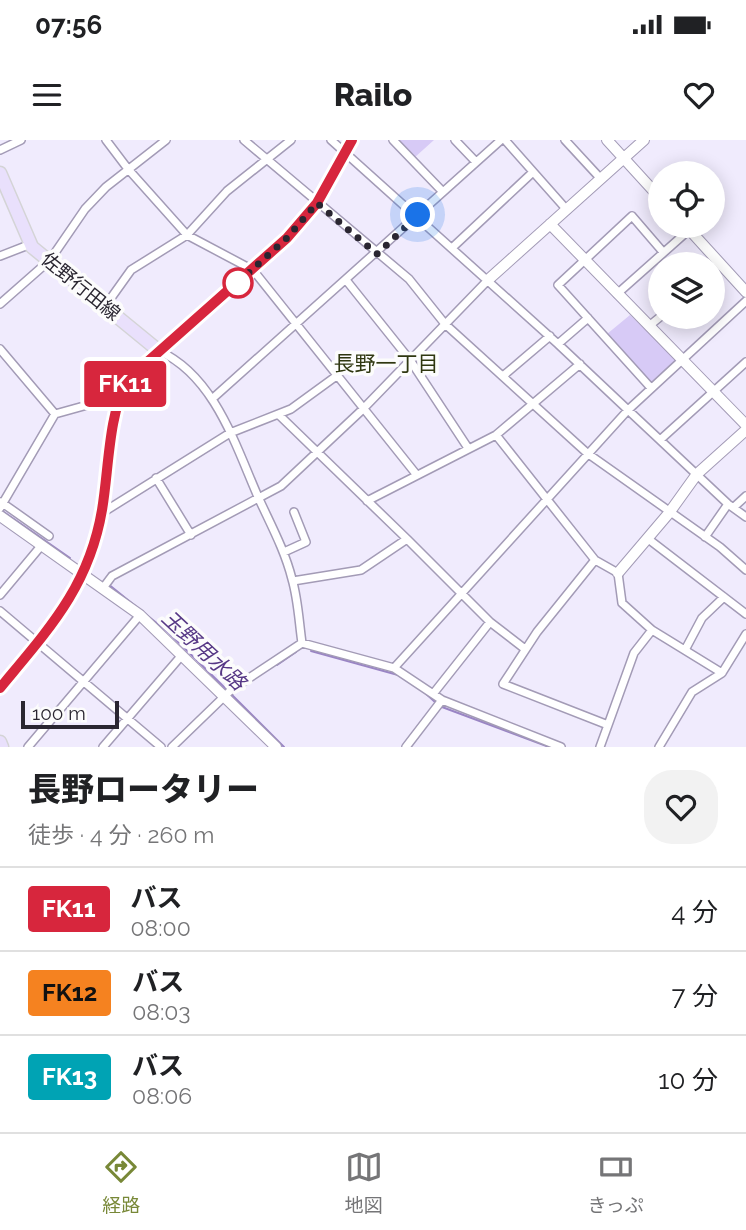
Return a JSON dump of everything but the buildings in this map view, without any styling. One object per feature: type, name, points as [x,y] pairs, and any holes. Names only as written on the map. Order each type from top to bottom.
[{"type":"main road","points":[[0,688],[59,617],[83,577],[102,513],[122,390],[134,372],[287,238],[317,203],[352,140]]},
{"type":"main road","name":"佐野行田線","points":[[0,173],[6,197],[31,244],[159,351]]},
{"type":"main road","points":[[0,742],[2,747]]},
{"type":"street","points":[[0,150],[22,140]]},
{"type":"street","points":[[106,140],[187,235],[253,270],[335,377],[416,474]]},
{"type":"street","points":[[0,304],[50,260],[85,209],[128,169],[166,140]]},
{"type":"street","points":[[244,140],[409,279],[445,324],[587,453],[705,537],[746,570]]},
{"type":"street","points":[[106,305],[131,270],[187,235],[227,191],[267,162],[291,140]]},
{"type":"street","points":[[331,140],[489,279],[696,474],[746,517]]},
{"type":"street","points":[[393,140],[443,192]]},
{"type":"street","points":[[455,140],[476,162]]},
{"type":"street","points":[[212,399],[503,140],[567,210]]},
{"type":"street","points":[[565,140],[601,179]]},
{"type":"street","points":[[607,140],[648,185]]},
{"type":"street","points":[[106,585],[281,486],[362,410],[489,279],[644,140]]},
{"type":"street","points":[[453,247],[533,172]]},
{"type":"street","points":[[651,388],[558,285],[632,216],[663,252],[678,238]]},
{"type":"street","points":[[550,224],[648,325]]},
{"type":"street","points":[[0,256],[31,244]]},
{"type":"street","points":[[617,294],[648,266]]},
{"type":"street","points":[[725,274],[746,292]]},
{"type":"street","points":[[346,280],[410,360],[468,448]]},
{"type":"street","points":[[394,668],[628,410],[746,301]]},
{"type":"street","points":[[558,344],[588,318]]},
{"type":"street","points":[[652,329],[715,390],[746,428],[696,474],[669,513],[618,573],[622,603],[652,630],[722,673]]},
{"type":"street","points":[[503,376],[550,336]]},
{"type":"street","points":[[0,349],[55,414]]},
{"type":"street","points":[[159,351],[170,356],[212,399],[230,433],[284,552],[293,581],[302,643]]},
{"type":"street","points":[[660,440],[746,362]]},
{"type":"street","points":[[368,501],[496,435],[580,364]]},
{"type":"street","points":[[102,513],[230,433],[279,415],[335,377]]},
{"type":"street","points":[[1,507],[55,414],[108,399]]},
{"type":"street","points":[[279,415],[460,594],[525,649]]},
{"type":"street","points":[[496,435],[595,560],[618,573]]},
{"type":"street","points":[[156,478],[191,535]]},
{"type":"street","points":[[705,537],[731,506],[746,496]]},
{"type":"street","points":[[1,507],[49,536]]},
{"type":"street","points":[[1,507],[41,545],[83,577],[106,585],[227,693],[276,747]]},
{"type":"street","points":[[284,552],[306,542],[294,512]]},
{"type":"street","points":[[647,538],[746,614]]},
{"type":"street","points":[[293,581],[361,570],[407,539]]},
{"type":"street","points":[[0,595],[41,545]]},
{"type":"street","points":[[595,560],[525,649],[503,684],[608,725]]},
{"type":"street","points":[[685,650],[702,618],[724,597]]},
{"type":"street","points":[[0,611],[161,747]]},
{"type":"street","points":[[28,747],[140,615]]},
{"type":"street","points":[[433,694],[490,622]]},
{"type":"street","points":[[600,747],[634,653],[652,630]]},
{"type":"street","points":[[659,747],[692,692],[722,673],[746,634]]},
{"type":"street","points":[[172,747],[227,693],[302,643],[394,668],[442,700],[561,747]]},
{"type":"street","points":[[103,747],[183,655]]},
{"type":"street","points":[[406,747],[442,700]]},
{"type":"shaded area","points":[[397,140],[434,140],[414,158]]},
{"type":"shaded area","points":[[630,315],[677,359],[651,383],[607,334]]},
{"type":"waterway","name":"玉野用水路","points":[[1,510],[70,558]]},
{"type":"waterway","name":"玉野用水路","points":[[108,584],[169,633],[226,689]]},
{"type":"waterway","points":[[311,651],[398,675],[418,688]]},
{"type":"waterway","points":[[277,665],[296,652]]},
{"type":"waterway","points":[[423,691],[435,702]]},
{"type":"waterway","name":"玉野用水路","points":[[230,693],[284,747]]},
{"type":"waterway","points":[[442,707],[549,747]]},
{"type":"bus line","name":"FK11","points":[[0,688],[59,617],[89,563],[102,513],[119,398],[127,380],[287,238],[317,203],[352,140]]},
{"type":"district","name":"長野一丁目","points":[[386,363]]},
{"type":"route","points":[[238,283],[234,286],[287,238],[317,203],[377,254],[418,215]]}]
